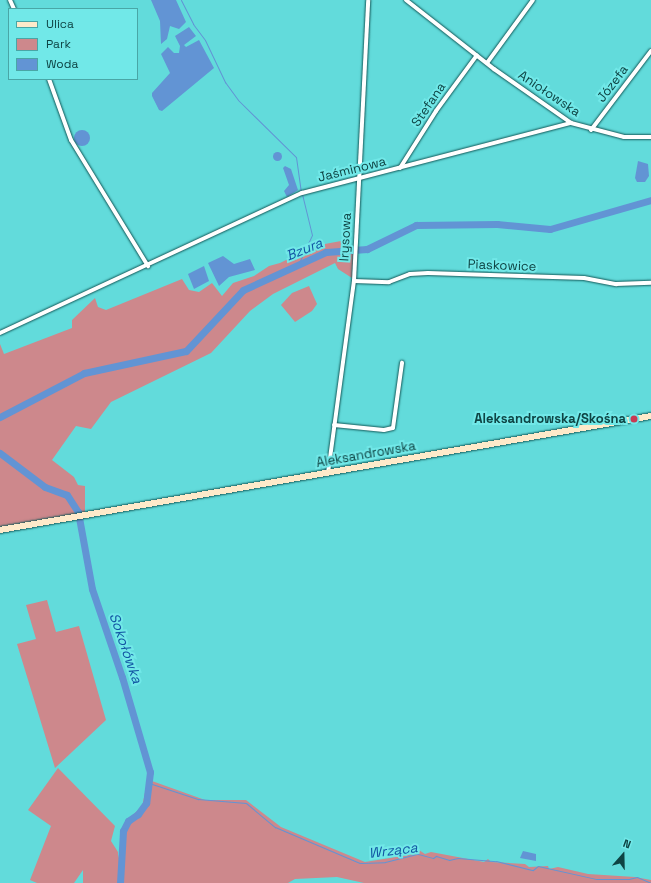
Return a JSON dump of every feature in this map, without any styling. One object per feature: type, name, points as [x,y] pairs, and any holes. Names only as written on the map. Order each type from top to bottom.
[{"type":"main road","name":"Aleksandrowska","points":[[0,530],[651,416]]},
{"type":"street","name":"Irysowa","points":[[328,473],[354,281],[368,0]]},
{"type":"street","name":"Aniołowska","points":[[406,0],[487,63],[571,123],[591,130],[624,137],[651,138]]},
{"type":"street","points":[[487,63],[533,0]]},
{"type":"street","name":"Józefa","points":[[591,130],[651,51]]},
{"type":"street","name":"Stefana","points":[[400,168],[436,111],[477,55]]},
{"type":"street","points":[[49,80],[71,140],[148,266]]},
{"type":"street","name":"Jaśminowa","points":[[0,333],[148,266],[302,193],[571,123]]},
{"type":"street","name":"Piaskowice","points":[[354,281],[389,282],[410,274],[428,273],[584,278],[616,284],[651,283]]},
{"type":"street","points":[[334,425],[384,430],[393,428],[402,363]]},
{"type":"green space","points":[[341,241],[351,247],[354,252],[352,278],[338,269],[335,263],[273,294],[250,311],[211,353],[111,402],[91,429],[76,426],[52,460],[74,477],[78,485],[85,486],[85,513],[0,527],[0,344],[4,354],[72,328],[72,320],[95,298],[98,307],[106,310],[182,279],[189,290],[199,292],[212,283],[222,296],[233,283],[254,276],[269,266],[280,263],[314,246]]},
{"type":"green space","points":[[309,286],[317,304],[312,311],[295,322],[281,305],[292,293]]},
{"type":"green space","points":[[47,600],[56,632],[79,626],[106,720],[55,768],[17,644],[36,639],[26,605]]},
{"type":"green space","points":[[58,768],[115,826],[111,841],[118,852],[118,858],[129,818],[142,807],[147,783],[152,781],[205,800],[246,800],[281,827],[365,862],[415,854],[418,855],[419,850],[425,854],[431,852],[484,862],[488,859],[491,862],[525,864],[529,867],[548,866],[549,869],[558,867],[588,874],[635,877],[651,880],[651,883],[364,883],[337,877],[295,879],[288,883],[83,883],[83,870],[74,883],[37,883],[30,880],[51,826],[28,810]]},
{"type":"water","points":[[151,0],[176,0],[186,22],[179,29],[170,26],[167,39],[161,44],[160,21]]},
{"type":"water","points":[[189,27],[196,36],[184,45],[186,47],[199,40],[214,68],[162,111],[159,110],[152,93],[170,73],[161,54],[168,47],[174,53],[179,53],[180,46],[175,36]]},
{"type":"water","points":[[82,130],[88,132],[90,138],[88,144],[82,146],[76,144],[74,138],[76,132]]},
{"type":"water","points":[[277,151],[282,156],[277,161],[272,156]]},
{"type":"water","points":[[638,161],[648,164],[649,176],[645,182],[637,182],[635,178]]},
{"type":"water","points":[[285,166],[291,169],[298,190],[287,197],[284,191],[289,185],[283,168]]},
{"type":"water","points":[[223,256],[234,264],[250,259],[255,270],[229,277],[219,286],[208,263]]},
{"type":"water","points":[[204,266],[209,281],[194,289],[188,274]]},
{"type":"water","points":[[523,851],[536,854],[536,861],[520,858]]},
{"type":"waterway","points":[[181,0],[193,24],[205,40],[225,82],[238,100],[296,157],[301,191]]},
{"type":"waterway","points":[[298,265],[312,235],[302,194]]},
{"type":"waterway","name":"Bzura","points":[[0,417],[84,373],[186,351],[243,290],[326,252],[367,249],[416,225],[497,224],[550,229],[651,200]]},
{"type":"waterway","name":"Sokołówka","points":[[0,453],[45,487],[67,495],[78,512],[92,589],[122,677],[150,772],[146,803],[138,814],[128,821],[123,831],[120,883]]},
{"type":"waterway","name":"Wrząca","points":[[149,783],[198,799],[246,803],[275,827],[360,863],[385,862],[418,854],[433,858],[436,856],[449,860],[458,858],[496,861],[533,870],[538,866],[596,879],[629,879],[637,877],[651,883]]},
{"type":"place","name":"Aleksandrowska/Skośna","points":[[634,419]]}]
